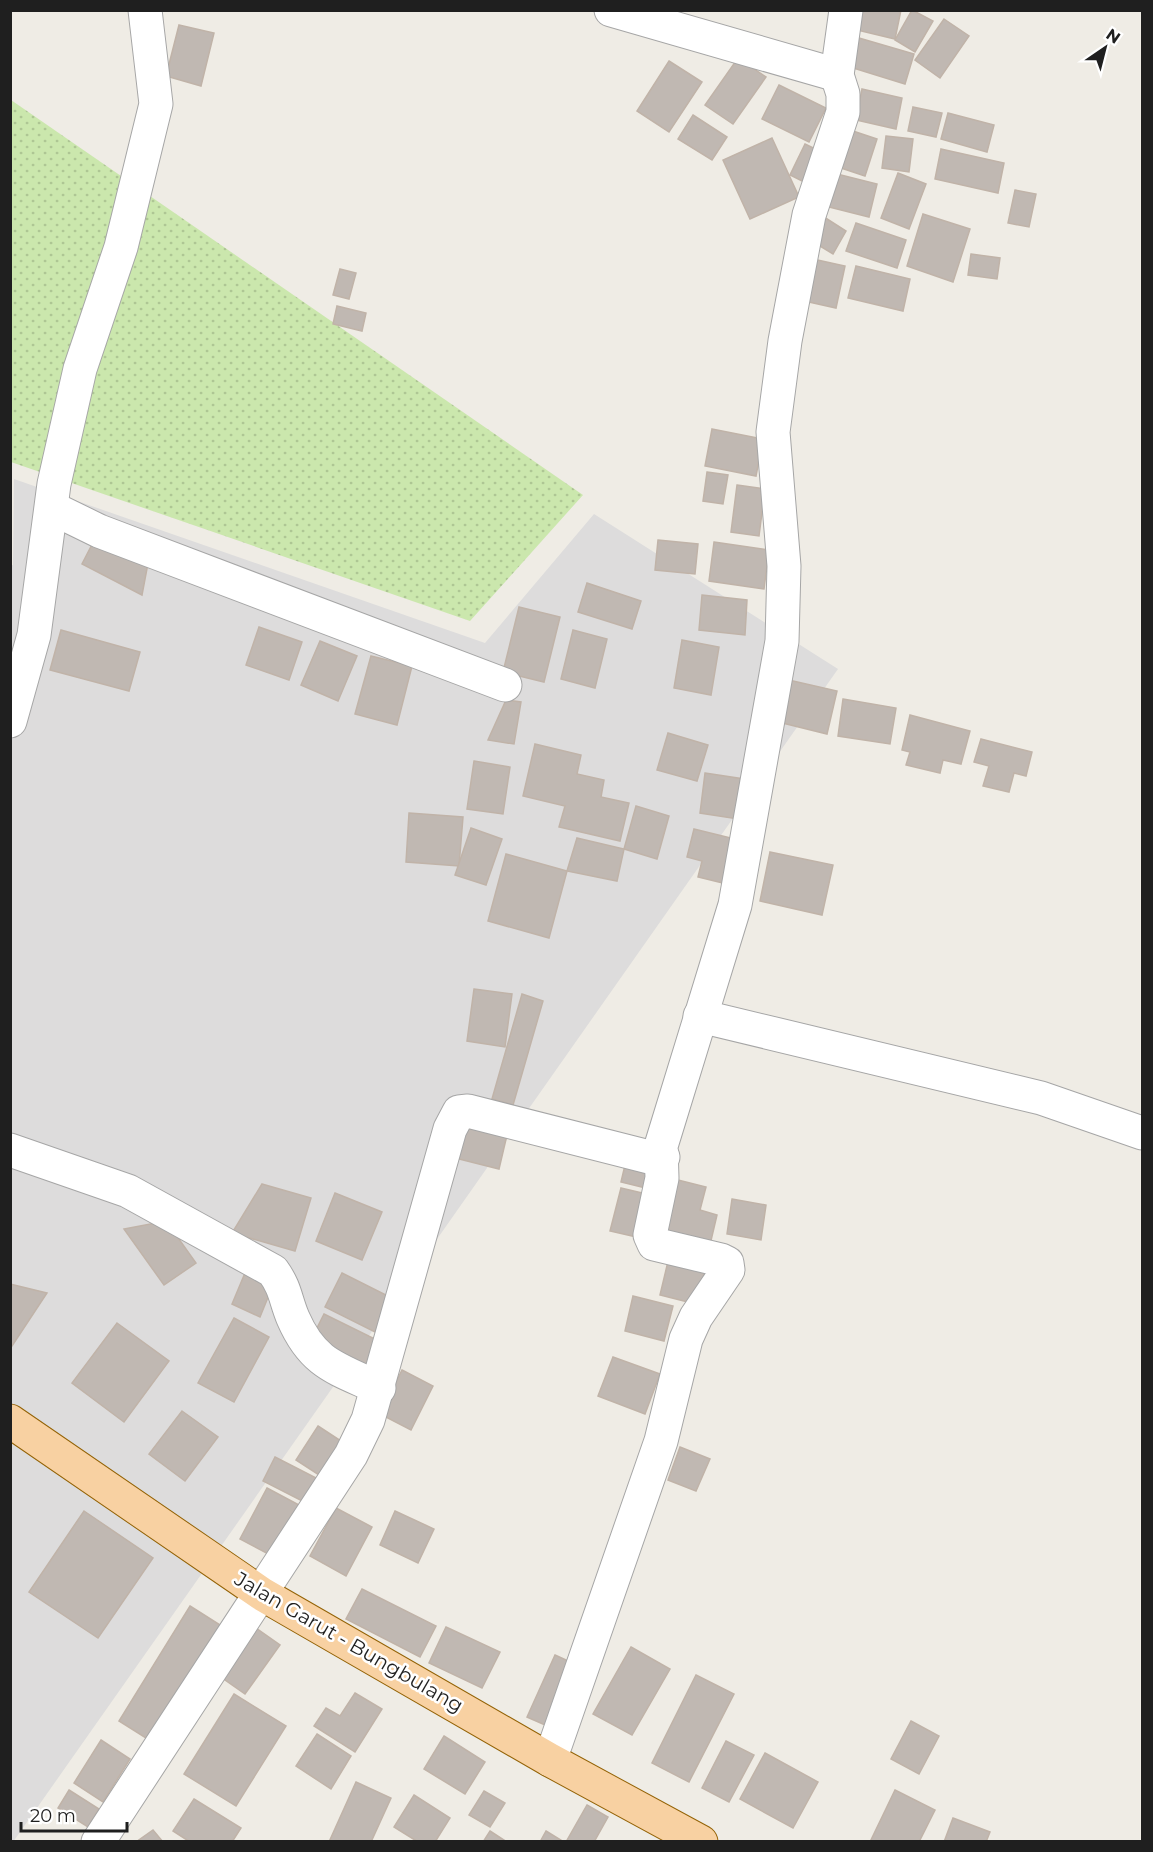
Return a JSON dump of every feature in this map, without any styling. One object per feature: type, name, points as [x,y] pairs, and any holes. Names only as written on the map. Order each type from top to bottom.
[{"type":"main road","name":"Jalan Garut - Bungbulang","points":[[10,1421],[262,1594],[550,1760],[701,1842]]},
{"type":"street","points":[[611,10],[837,75]]},
{"type":"street","points":[[550,1760],[661,1441],[689,1332],[696,1317],[728,1270],[727,1263],[721,1260],[659,1246],[651,1240],[662,1178],[662,1146],[735,906],[782,641],[784,566],[773,432],[785,341],[809,215],[843,112],[843,94],[837,75],[846,10]]},
{"type":"street","points":[[10,721],[34,634],[54,484],[80,369],[121,247],[156,104],[153,11]]},
{"type":"street","points":[[52,508],[99,531],[505,685]]},
{"type":"street","points":[[700,1016],[1041,1098],[1143,1133]]},
{"type":"street","points":[[98,1842],[351,1455],[368,1420],[379,1388],[450,1129],[459,1112],[468,1111],[653,1158],[663,1157]]},
{"type":"street","points":[[10,1150],[128,1191],[273,1271],[284,1286],[291,1315],[306,1346],[328,1364],[379,1388]]},
{"type":"shaded area","points":[[14,479],[485,643],[594,514],[838,669],[13,1842],[10,1841],[10,566],[13,565]]},
{"type":"green space","points":[[11,100],[583,495],[470,621],[11,462]]},
{"type":"building","points":[[862,10],[901,10],[895,39],[857,30]]},
{"type":"building","points":[[912,10],[933,21],[915,52],[895,40]]},
{"type":"building","points":[[944,19],[969,36],[940,78],[915,60]]},
{"type":"building","points":[[179,25],[214,33],[201,86],[166,76]]},
{"type":"building","points":[[859,38],[914,54],[905,84],[850,67]]},
{"type":"building","points":[[738,58],[766,77],[733,124],[705,105]]},
{"type":"building","points":[[669,61],[702,82],[669,132],[637,111]]},
{"type":"building","points":[[779,85],[826,108],[809,142],[762,119]]},
{"type":"building","points":[[862,89],[902,98],[896,129],[856,120]]},
{"type":"building","points":[[913,107],[942,113],[936,137],[908,131]]},
{"type":"building","points":[[948,113],[994,125],[987,152],[941,139]]},
{"type":"building","points":[[693,115],[727,137],[712,160],[678,139]]},
{"type":"building","points":[[847,129],[877,139],[865,176],[835,166]]},
{"type":"building","points":[[886,136],[913,139],[909,172],[882,168]]},
{"type":"building","points":[[772,138],[799,197],[750,219],[723,160]]},
{"type":"building","points":[[805,144],[828,155],[812,186],[790,175]]},
{"type":"building","points":[[941,149],[1004,163],[998,193],[935,179]]},
{"type":"building","points":[[829,172],[877,184],[869,217],[821,205]]},
{"type":"building","points":[[898,173],[926,184],[909,229],[881,218]]},
{"type":"building","points":[[1015,190],[1036,194],[1029,227],[1008,223]]},
{"type":"building","points":[[923,214],[970,229],[953,282],[907,266]]},
{"type":"building","points":[[824,217],[846,231],[833,254],[810,240]]},
{"type":"building","points":[[856,223],[906,240],[897,268],[846,251]]},
{"type":"building","points":[[971,254],[1000,258],[997,279],[968,275]]},
{"type":"building","points":[[813,259],[845,266],[836,308],[804,301]]},
{"type":"building","points":[[856,266],[910,279],[903,311],[848,298]]},
{"type":"building","points":[[340,269],[356,273],[349,299],[333,295]]},
{"type":"building","points":[[337,306],[366,313],[362,331],[333,324]]},
{"type":"building","points":[[712,429],[763,439],[756,476],[705,466]]},
{"type":"building","points":[[707,472],[728,475],[723,504],[703,501]]},
{"type":"building","points":[[737,485],[765,489],[759,536],[731,532]]},
{"type":"building","points":[[99,531],[149,558],[142,595],[82,564]]},
{"type":"building","points":[[658,540],[698,544],[695,574],[655,570]]},
{"type":"building","points":[[714,542],[769,550],[764,589],[709,581]]},
{"type":"building","points":[[587,583],[641,601],[632,629],[578,612]]},
{"type":"building","points":[[702,595],[747,600],[745,635],[699,630]]},
{"type":"building","points":[[519,607],[560,617],[544,682],[503,672]]},
{"type":"building","points":[[259,627],[302,642],[289,680],[246,665]]},
{"type":"building","points":[[61,630],[140,652],[129,691],[50,670]]},
{"type":"building","points":[[573,630],[607,639],[595,688],[561,679]]},
{"type":"building","points":[[682,640],[719,647],[711,695],[674,688]]},
{"type":"building","points":[[320,641],[357,656],[338,701],[301,685]]},
{"type":"building","points":[[371,656],[412,666],[397,725],[355,714]]},
{"type":"building","points":[[780,678],[837,691],[827,734],[770,720]]},
{"type":"building","points":[[843,699],[896,708],[890,744],[838,736]]},
{"type":"building","points":[[506,700],[521,702],[514,744],[488,740]]},
{"type":"building","points":[[910,715],[970,731],[961,764],[943,760],[940,773],[906,765],[910,752],[902,750]]},
{"type":"building","points":[[668,733],[708,745],[697,781],[657,770]]},
{"type":"building","points":[[981,739],[1032,752],[1026,776],[1014,773],[1009,792],[983,786],[989,766],[974,762]]},
{"type":"building","points":[[535,744],[581,755],[577,774],[604,780],[601,797],[629,803],[620,841],[559,827],[565,806],[523,796]]},
{"type":"building","points":[[474,761],[510,767],[503,814],[467,809]]},
{"type":"building","points":[[705,773],[744,779],[738,819],[700,813]]},
{"type":"building","points":[[636,806],[669,816],[657,859],[624,849]]},
{"type":"building","points":[[409,813],[463,817],[459,866],[406,862]]},
{"type":"building","points":[[471,828],[502,839],[486,885],[455,875]]},
{"type":"building","points":[[694,829],[735,839],[727,884],[698,877],[702,861],[687,857]]},
{"type":"building","points":[[577,838],[624,849],[617,881],[567,871]]},
{"type":"building","points":[[770,852],[833,865],[822,915],[760,901]]},
{"type":"building","points":[[506,854],[567,871],[549,938],[488,921]]},
{"type":"building","points":[[474,989],[512,994],[505,1047],[467,1041]]},
{"type":"building","points":[[522,994],[543,1001],[513,1105],[492,1099]]},
{"type":"building","points":[[464,1124],[507,1135],[499,1169],[455,1158]]},
{"type":"building","points":[[626,1161],[656,1168],[650,1189],[621,1182]]},
{"type":"building","points":[[674,1179],[706,1187],[700,1210],[717,1215],[709,1249],[660,1235]]},
{"type":"building","points":[[262,1184],[311,1198],[295,1251],[232,1233]]},
{"type":"building","points":[[621,1188],[651,1195],[641,1238],[610,1231]]},
{"type":"building","points":[[335,1193],[382,1212],[362,1260],[316,1241]]},
{"type":"building","points":[[732,1199],[766,1205],[761,1240],[727,1234]]},
{"type":"building","points":[[166,1221],[196,1263],[164,1285],[124,1229]]},
{"type":"building","points":[[670,1253],[707,1263],[696,1304],[660,1295]]},
{"type":"building","points":[[245,1273],[273,1285],[260,1317],[232,1304]]},
{"type":"building","points":[[342,1273],[396,1300],[379,1334],[325,1307]]},
{"type":"building","points":[[10,1284],[47,1293],[10,1349]]},
{"type":"building","points":[[633,1296],[673,1306],[664,1341],[625,1331]]},
{"type":"building","points":[[324,1314],[379,1341],[365,1369],[310,1342]]},
{"type":"building","points":[[234,1318],[269,1337],[234,1402],[198,1383]]},
{"type":"building","points":[[117,1323],[169,1361],[124,1422],[72,1383]]},
{"type":"building","points":[[613,1357],[660,1374],[645,1414],[598,1396]]},
{"type":"building","points":[[402,1370],[433,1386],[411,1430],[380,1414]]},
{"type":"building","points":[[182,1411],[218,1437],[185,1481],[149,1454]]},
{"type":"building","points":[[318,1426],[341,1441],[319,1475],[296,1460]]},
{"type":"building","points":[[680,1447],[710,1459],[696,1491],[668,1480]]},
{"type":"building","points":[[275,1457],[326,1483],[314,1507],[263,1481]]},
{"type":"building","points":[[267,1488],[301,1506],[274,1557],[240,1539]]},
{"type":"building","points":[[336,1508],[372,1527],[346,1576],[310,1556]]},
{"type":"building","points":[[84,1511],[153,1558],[98,1638],[29,1592]]},
{"type":"building","points":[[395,1511],[434,1529],[418,1563],[380,1545]]},
{"type":"building","points":[[362,1589],[436,1626],[420,1657],[346,1619]]},
{"type":"building","points":[[190,1606],[228,1630],[157,1745],[119,1721]]},
{"type":"building","points":[[253,1626],[280,1645],[245,1694],[218,1675]]},
{"type":"building","points":[[446,1627],[500,1652],[482,1688],[429,1663]]},
{"type":"building","points":[[631,1647],[670,1669],[632,1735],[593,1714]]},
{"type":"building","points":[[555,1655],[579,1666],[552,1728],[527,1717]]},
{"type":"building","points":[[696,1675],[734,1694],[689,1782],[652,1763]]},
{"type":"building","points":[[355,1693],[382,1709],[355,1752],[314,1726],[326,1708],[340,1716]]},
{"type":"building","points":[[234,1694],[286,1726],[236,1806],[184,1774]]},
{"type":"building","points":[[911,1721],[939,1736],[919,1774],[891,1759]]},
{"type":"building","points":[[317,1734],[351,1756],[331,1789],[296,1766]]},
{"type":"building","points":[[444,1736],[485,1762],[465,1794],[424,1769]]},
{"type":"building","points":[[101,1740],[130,1759],[103,1802],[74,1783]]},
{"type":"building","points":[[726,1741],[754,1755],[729,1802],[702,1788]]},
{"type":"building","points":[[765,1753],[818,1782],[793,1828],[740,1799]]},
{"type":"building","points":[[356,1782],[391,1798],[371,1842],[329,1842]]},
{"type":"building","points":[[69,1790],[99,1809],[88,1827],[58,1808]]},
{"type":"building","points":[[895,1790],[935,1810],[919,1842],[870,1842]]},
{"type":"building","points":[[484,1791],[505,1803],[490,1827],[469,1815]]},
{"type":"building","points":[[414,1795],[450,1818],[435,1842],[418,1842],[394,1827]]},
{"type":"building","points":[[194,1799],[241,1828],[232,1842],[190,1842],[173,1831]]},
{"type":"building","points":[[587,1805],[608,1817],[594,1842],[566,1842]]},
{"type":"building","points":[[953,1818],[990,1832],[986,1842],[944,1842]]},
{"type":"building","points":[[153,1830],[163,1842],[136,1842]]},
{"type":"building","points":[[490,1831],[507,1842],[483,1842]]},
{"type":"building","points":[[546,1831],[564,1842],[540,1842]]}]
